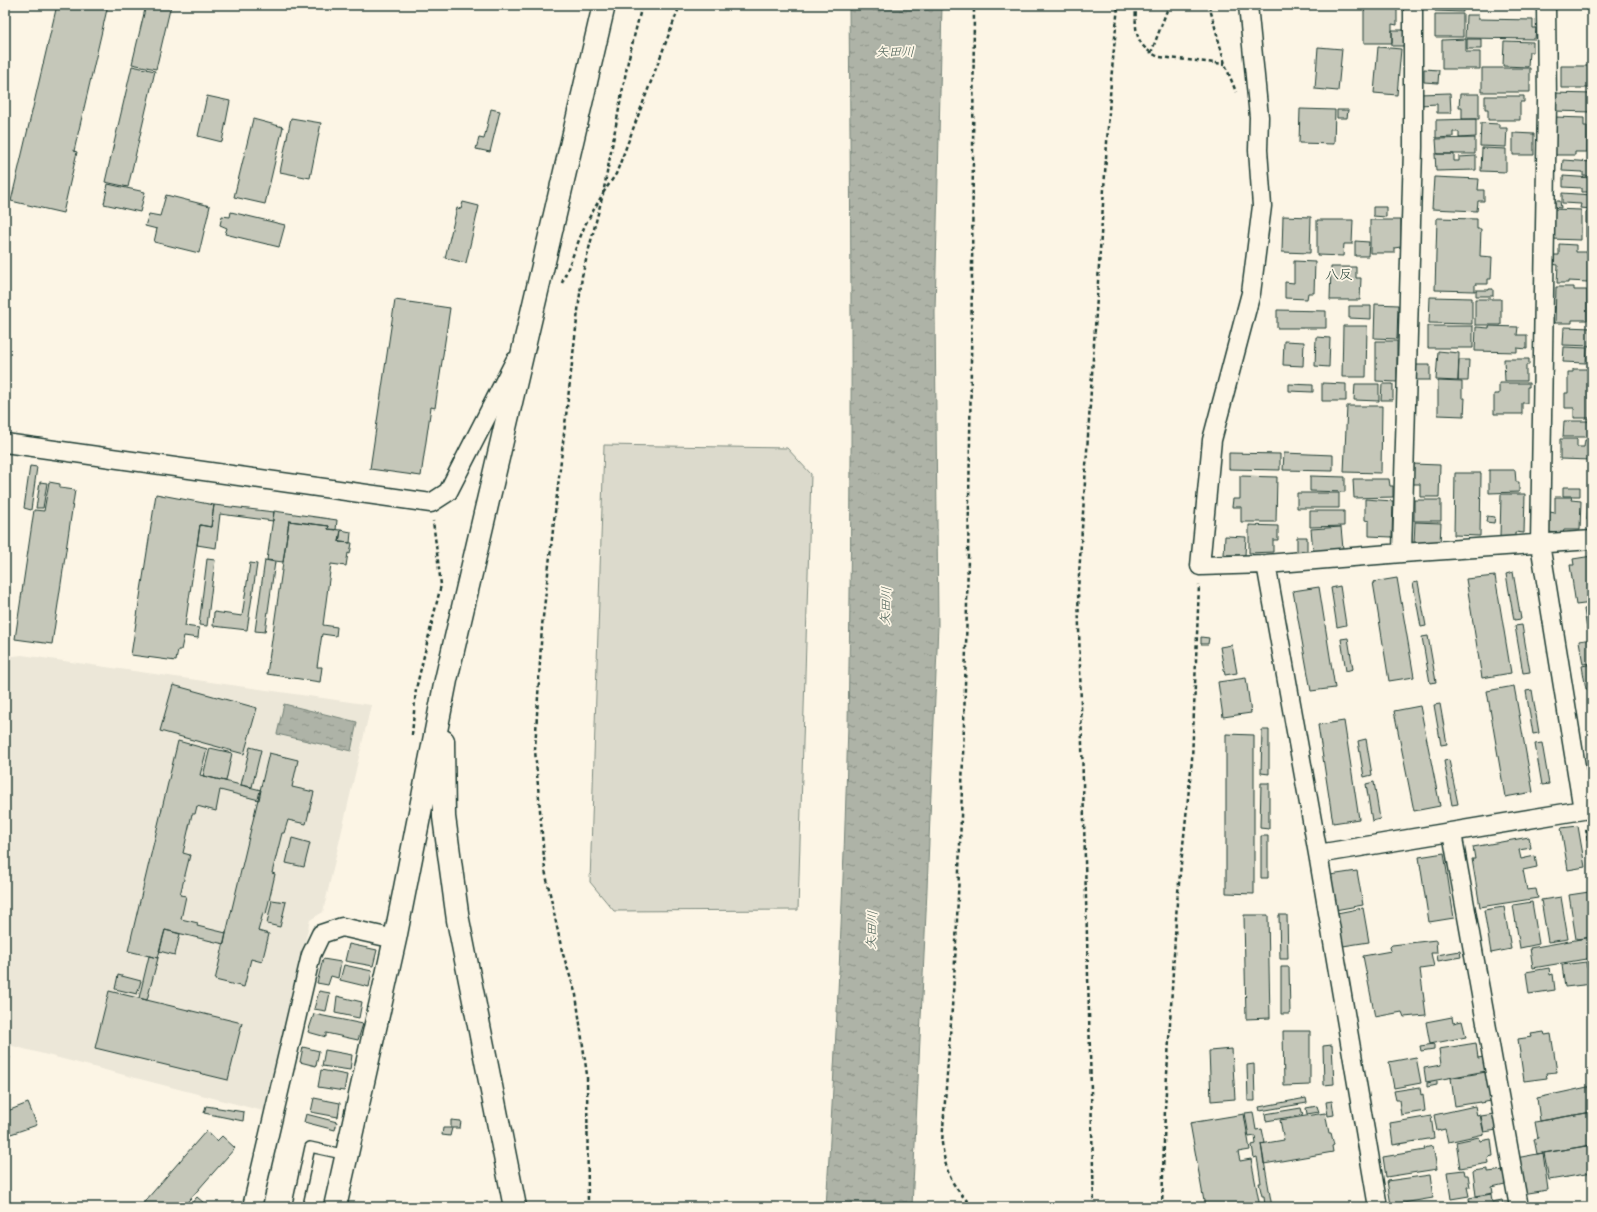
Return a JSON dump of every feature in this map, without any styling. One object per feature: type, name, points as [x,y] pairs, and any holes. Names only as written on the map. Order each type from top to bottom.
[{"type":"street","points":[[335,1207],[395,939],[446,680],[604,5]]},
{"type":"street","points":[[1248,5],[1259,116],[1258,150],[1262,206],[1251,293],[1212,440],[1200,566],[1266,564],[1592,540]]},
{"type":"street","points":[[1402,553],[1413,148],[1413,5]]},
{"type":"street","points":[[1318,854],[1452,833],[1583,810],[1540,544],[1547,101],[1546,5]]},
{"type":"street","points":[[5,443],[430,503],[448,492],[523,346]]},
{"type":"street","points":[[1266,564],[1318,854],[1378,1207]]},
{"type":"street","points":[[446,680],[443,749],[444,817],[446,833],[458,920],[515,1207]]},
{"type":"street","points":[[416,829],[423,821],[431,818],[439,821],[446,833]]},
{"type":"street","points":[[1452,833],[1519,1207]]},
{"type":"street","points":[[252,1207],[311,955],[321,934],[342,927],[395,939]]},
{"type":"lane","points":[[297,1207],[310,1147],[347,1154]]},
{"type":"path","points":[[588,1207],[587,1075],[576,995],[562,951],[545,870],[536,750],[542,626],[582,276],[603,194],[628,61],[642,5]]},
{"type":"path","points":[[562,285],[585,225],[616,174],[680,5]]},
{"type":"path","points":[[973,1207],[955,1187],[945,1166],[942,1143],[957,922],[969,508],[972,367],[974,5]]},
{"type":"path","points":[[1094,1207],[1078,590],[1118,5]]},
{"type":"path","points":[[1136,5],[1135,29],[1139,41],[1151,53],[1159,57],[1225,64],[1209,5]]},
{"type":"path","points":[[1151,53],[1169,5]]},
{"type":"path","points":[[411,742],[416,689],[441,585],[430,503]]},
{"type":"path","points":[[1162,1207],[1165,1109],[1178,902],[1192,760],[1200,566]]},
{"type":"path","points":[[1583,810],[1592,864]]},
{"type":"shaded area","points":[[604,445],[787,448],[811,474],[798,910],[614,911],[590,882]]},
{"type":"shaded area","points":[[22,655],[371,705],[323,912],[310,920],[267,1112],[5,1044],[5,657]]},
{"type":"water","name":"矢田川","points":[[849,5],[942,5],[935,312],[938,625],[912,1207],[826,1207],[839,966],[850,634],[851,275]]},
{"type":"water","points":[[284,704],[357,722],[351,751],[277,734]]},
{"type":"building","points":[[57,5],[108,5],[74,151],[77,152],[63,213],[11,201]]},
{"type":"building","points":[[146,5],[171,5],[156,69],[132,64]]},
{"type":"building","points":[[1346,5],[1366,5],[1366,7],[1346,7]]},
{"type":"building","points":[[1435,5],[1463,5],[1463,12],[1435,11]]},
{"type":"building","points":[[1465,5],[1503,5],[1503,6]]},
{"type":"building","points":[[1535,5],[1535,7],[1508,6]]},
{"type":"building","points":[[1364,8],[1397,9],[1397,25],[1392,24],[1392,43],[1364,43]]},
{"type":"building","points":[[1435,14],[1463,14],[1463,37],[1435,37]]},
{"type":"building","points":[[1466,15],[1478,15],[1478,19],[1533,20],[1533,28],[1536,28],[1535,39],[1465,38]]},
{"type":"building","points":[[1392,30],[1406,30],[1406,46],[1392,46]]},
{"type":"building","points":[[1466,39],[1466,52],[1480,52],[1480,69],[1442,69],[1442,40]]},
{"type":"building","points":[[1467,39],[1481,39],[1481,49],[1467,49]]},
{"type":"building","points":[[1504,41],[1533,42],[1533,52],[1529,52],[1528,67],[1503,66]]},
{"type":"building","points":[[1318,47],[1342,49],[1338,91],[1315,89]]},
{"type":"building","points":[[1378,47],[1401,49],[1397,95],[1374,93]]},
{"type":"building","points":[[132,66],[155,71],[128,187],[105,182]]},
{"type":"building","points":[[1561,66],[1592,66],[1592,88],[1561,88]]},
{"type":"building","points":[[1482,68],[1530,68],[1530,92],[1482,92]]},
{"type":"building","points":[[1424,69],[1439,70],[1438,83],[1424,82]]},
{"type":"building","points":[[1450,93],[1451,113],[1437,113],[1437,104],[1420,105],[1419,94]]},
{"type":"building","points":[[1554,93],[1592,94],[1592,112],[1554,111]]},
{"type":"building","points":[[1460,94],[1479,94],[1479,119],[1462,119],[1462,107],[1459,107]]},
{"type":"building","points":[[207,96],[230,101],[222,142],[198,136]]},
{"type":"building","points":[[1485,96],[1524,96],[1524,102],[1520,102],[1520,120],[1488,120],[1488,109],[1485,109]]},
{"type":"building","points":[[491,109],[500,111],[490,152],[476,149],[479,138],[484,139]]},
{"type":"building","points":[[1300,109],[1335,110],[1334,144],[1299,143]]},
{"type":"building","points":[[1337,110],[1348,110],[1347,118],[1337,118]]},
{"type":"building","points":[[1555,117],[1584,118],[1584,126],[1587,126],[1587,152],[1575,152],[1575,155],[1555,155]]},
{"type":"building","points":[[291,118],[321,123],[310,178],[280,172]]},
{"type":"building","points":[[253,119],[283,127],[265,204],[234,197]]},
{"type":"building","points":[[1476,119],[1476,137],[1459,138],[1459,132],[1453,132],[1453,137],[1436,138],[1436,120]]},
{"type":"building","points":[[1481,123],[1499,124],[1499,128],[1507,128],[1506,147],[1480,146]]},
{"type":"building","points":[[1513,133],[1534,134],[1534,155],[1513,155]]},
{"type":"building","points":[[1475,138],[1475,154],[1437,154],[1436,139]]},
{"type":"building","points":[[1482,148],[1506,149],[1506,172],[1481,171]]},
{"type":"building","points":[[1435,154],[1454,154],[1454,161],[1459,161],[1459,157],[1476,156],[1476,170],[1436,171]]},
{"type":"building","points":[[1563,160],[1592,162],[1592,176],[1583,176],[1583,172],[1562,171]]},
{"type":"building","points":[[1563,176],[1592,178],[1592,192],[1581,192],[1581,188],[1563,187]]},
{"type":"building","points":[[1434,177],[1479,179],[1478,190],[1484,190],[1484,201],[1478,201],[1477,211],[1432,209]]},
{"type":"building","points":[[108,184],[145,192],[140,212],[104,204]]},
{"type":"building","points":[[1562,193],[1592,195],[1592,209],[1580,208],[1581,204],[1562,203]]},
{"type":"building","points":[[166,195],[210,206],[199,253],[154,242],[157,229],[145,226],[149,214],[160,216]]},
{"type":"building","points":[[1550,201],[1560,201],[1561,208],[1550,207]]},
{"type":"building","points":[[463,202],[479,206],[466,263],[445,258],[457,208],[461,209]]},
{"type":"building","points":[[1373,207],[1386,207],[1386,217],[1373,216]]},
{"type":"building","points":[[1552,209],[1581,210],[1581,240],[1551,239]]},
{"type":"building","points":[[231,212],[285,225],[279,247],[225,234],[227,228],[220,225],[222,216],[230,217]]},
{"type":"building","points":[[1586,212],[1592,212],[1592,240],[1590,240],[1590,237],[1586,237]]},
{"type":"building","points":[[1283,216],[1311,217],[1310,253],[1282,252]]},
{"type":"building","points":[[1437,218],[1477,219],[1477,229],[1481,229],[1480,256],[1492,257],[1491,279],[1488,279],[1488,284],[1475,284],[1475,291],[1435,290]]},
{"type":"building","points":[[1317,220],[1353,220],[1352,244],[1344,244],[1343,256],[1317,255]]},
{"type":"building","points":[[1370,220],[1401,220],[1401,247],[1394,248],[1394,253],[1370,253]]},
{"type":"building","points":[[1355,241],[1369,242],[1368,256],[1355,256]]},
{"type":"building","points":[[1559,244],[1576,245],[1576,252],[1588,252],[1588,282],[1568,281],[1568,283],[1557,283],[1558,265],[1550,264],[1550,255],[1559,255]]},
{"type":"building","points":[[1294,261],[1315,262],[1314,293],[1308,293],[1307,299],[1285,298],[1285,282],[1294,283]]},
{"type":"building","points":[[1331,267],[1356,267],[1356,278],[1361,278],[1360,300],[1330,300]]},
{"type":"building","points":[[1556,287],[1574,287],[1574,290],[1587,290],[1587,320],[1572,320],[1572,323],[1555,323]]},
{"type":"building","points":[[1493,289],[1493,296],[1476,296],[1476,290]]},
{"type":"building","points":[[1430,297],[1472,298],[1472,324],[1429,323]]},
{"type":"building","points":[[1475,299],[1501,299],[1501,325],[1475,325]]},
{"type":"building","points":[[395,300],[450,308],[435,408],[431,407],[421,476],[370,469]]},
{"type":"building","points":[[1375,304],[1398,305],[1397,339],[1374,338]]},
{"type":"building","points":[[1349,306],[1371,306],[1371,319],[1349,318]]},
{"type":"building","points":[[1277,310],[1326,311],[1326,328],[1277,328]]},
{"type":"building","points":[[1343,326],[1367,326],[1366,377],[1342,377]]},
{"type":"building","points":[[1428,326],[1473,326],[1473,348],[1428,348]]},
{"type":"building","points":[[1489,326],[1518,327],[1517,335],[1527,335],[1527,349],[1517,348],[1517,352],[1475,351],[1476,327],[1489,328]]},
{"type":"building","points":[[1564,327],[1592,328],[1592,346],[1563,345]]},
{"type":"building","points":[[1316,337],[1330,338],[1329,367],[1315,366]]},
{"type":"building","points":[[1284,341],[1304,342],[1303,366],[1283,365]]},
{"type":"building","points":[[1376,341],[1397,341],[1397,382],[1376,381]]},
{"type":"building","points":[[1564,347],[1587,348],[1586,363],[1563,362]]},
{"type":"building","points":[[1438,351],[1459,353],[1458,381],[1436,380]]},
{"type":"building","points":[[1504,359],[1529,359],[1529,365],[1526,365],[1526,381],[1505,381]]},
{"type":"building","points":[[1459,360],[1469,360],[1468,381],[1458,381]]},
{"type":"building","points":[[1414,365],[1430,365],[1430,380],[1414,380]]},
{"type":"building","points":[[1573,369],[1592,369],[1592,418],[1574,418],[1574,408],[1565,408],[1565,393],[1568,393],[1568,372],[1573,372]]},
{"type":"building","points":[[1438,381],[1462,382],[1462,398],[1465,398],[1464,416],[1438,415]]},
{"type":"building","points":[[1322,383],[1346,384],[1346,401],[1322,401]]},
{"type":"building","points":[[1499,383],[1529,383],[1529,387],[1527,387],[1527,403],[1522,403],[1522,414],[1494,414],[1494,394],[1499,394]]},
{"type":"building","points":[[1289,384],[1313,385],[1313,392],[1289,391]]},
{"type":"building","points":[[1355,384],[1379,384],[1379,401],[1354,400]]},
{"type":"building","points":[[1382,384],[1393,384],[1393,400],[1381,400]]},
{"type":"building","points":[[1347,406],[1382,406],[1381,473],[1344,472]]},
{"type":"building","points":[[1564,421],[1592,421],[1592,437],[1563,437]]},
{"type":"building","points":[[1560,439],[1577,439],[1577,447],[1584,447],[1585,440],[1592,440],[1592,460],[1560,459]]},
{"type":"building","points":[[1229,453],[1280,454],[1280,470],[1229,469]]},
{"type":"building","points":[[1284,453],[1333,455],[1333,471],[1283,470]]},
{"type":"building","points":[[1412,464],[1440,465],[1439,497],[1420,497],[1420,484],[1412,484]]},
{"type":"building","points":[[1590,464],[1592,464],[1592,500],[1588,500]]},
{"type":"building","points":[[30,466],[37,467],[31,510],[24,508]]},
{"type":"building","points":[[1489,470],[1515,470],[1516,482],[1519,482],[1519,492],[1489,493]]},
{"type":"building","points":[[1455,473],[1481,473],[1480,536],[1454,535]]},
{"type":"building","points":[[1240,476],[1277,477],[1276,522],[1241,522],[1241,507],[1232,507],[1233,499],[1240,499]]},
{"type":"building","points":[[1310,476],[1345,477],[1345,492],[1310,491]]},
{"type":"building","points":[[1353,479],[1389,479],[1390,486],[1393,486],[1393,497],[1354,498]]},
{"type":"building","points":[[40,482],[47,483],[43,508],[36,508]]},
{"type":"building","points":[[49,482],[60,484],[60,488],[75,490],[52,644],[15,639],[34,510],[44,511]]},
{"type":"building","points":[[1563,487],[1580,487],[1580,496],[1563,496]]},
{"type":"building","points":[[1297,493],[1339,493],[1339,508],[1297,508]]},
{"type":"building","points":[[156,494],[214,505],[211,527],[200,525],[185,626],[199,628],[198,638],[184,636],[181,650],[178,650],[176,661],[131,655]]},
{"type":"building","points":[[1501,494],[1525,494],[1524,533],[1515,532],[1515,538],[1500,537]]},
{"type":"building","points":[[1555,497],[1572,497],[1571,500],[1581,501],[1580,530],[1564,530],[1563,533],[1544,532],[1544,525],[1549,525],[1550,512],[1555,513]]},
{"type":"building","points":[[1365,499],[1393,501],[1392,537],[1369,536],[1369,521],[1365,520]]},
{"type":"building","points":[[1414,500],[1441,500],[1441,521],[1414,521]]},
{"type":"building","points":[[1588,502],[1592,502],[1592,520],[1587,520]]},
{"type":"building","points":[[214,505],[274,512],[273,521],[220,514],[216,548],[197,545],[200,525],[211,527]]},
{"type":"building","points":[[274,511],[337,520],[336,530],[328,529],[329,526],[289,521],[283,562],[267,560]]},
{"type":"building","points":[[1310,511],[1344,511],[1344,526],[1310,527]]},
{"type":"building","points":[[1487,516],[1495,517],[1494,523],[1486,522]]},
{"type":"building","points":[[289,521],[329,526],[328,529],[341,530],[339,542],[352,543],[350,554],[348,553],[346,566],[331,564],[323,625],[337,627],[336,636],[322,634],[317,667],[322,667],[320,682],[267,674]]},
{"type":"building","points":[[1415,522],[1441,523],[1440,544],[1414,543]]},
{"type":"building","points":[[1249,525],[1278,526],[1278,540],[1273,540],[1273,552],[1249,553]]},
{"type":"building","points":[[1341,527],[1343,549],[1313,551],[1311,529]]},
{"type":"building","points":[[341,530],[351,532],[350,543],[339,542]]},
{"type":"building","points":[[1225,536],[1246,537],[1245,555],[1224,555]]},
{"type":"building","points":[[1297,537],[1307,537],[1307,552],[1297,552]]},
{"type":"building","points":[[1592,556],[1592,603],[1576,605],[1570,565],[1574,565],[1573,559]]},
{"type":"building","points":[[207,559],[215,560],[207,626],[199,625]]},
{"type":"building","points":[[265,560],[275,562],[265,632],[255,631]]},
{"type":"building","points":[[250,563],[257,564],[247,630],[213,626],[214,612],[242,616]]},
{"type":"building","points":[[1513,572],[1521,619],[1514,620],[1506,574]]},
{"type":"building","points":[[1495,576],[1511,673],[1482,678],[1466,579]]},
{"type":"building","points":[[1397,578],[1414,677],[1389,681],[1373,582]]},
{"type":"building","points":[[1418,582],[1426,626],[1421,627],[1413,583]]},
{"type":"building","points":[[1340,586],[1346,625],[1337,627],[1331,588]]},
{"type":"building","points":[[1319,587],[1335,688],[1311,691],[1293,591]]},
{"type":"building","points":[[1592,608],[1592,629],[1587,630],[1584,609]]},
{"type":"building","points":[[1522,625],[1530,672],[1523,673],[1515,626]]},
{"type":"building","points":[[1428,636],[1436,682],[1430,683],[1422,637]]},
{"type":"building","points":[[1201,637],[1209,638],[1208,644],[1201,644]]},
{"type":"building","points":[[1348,638],[1353,669],[1346,671],[1341,639]]},
{"type":"building","points":[[1592,639],[1592,663],[1583,664],[1579,641]]},
{"type":"building","points":[[1232,645],[1237,673],[1225,675],[1220,647]]},
{"type":"building","points":[[1592,664],[1592,688],[1586,689],[1582,666]]},
{"type":"building","points":[[1246,678],[1251,713],[1223,717],[1218,682]]},
{"type":"building","points":[[173,685],[257,708],[244,754],[160,731]]},
{"type":"building","points":[[1514,686],[1533,792],[1505,797],[1487,691]]},
{"type":"building","points":[[1532,690],[1539,733],[1533,734],[1526,691]]},
{"type":"building","points":[[1589,695],[1592,695],[1592,709]]},
{"type":"building","points":[[1440,704],[1447,744],[1441,745],[1434,705]]},
{"type":"building","points":[[1420,706],[1440,806],[1414,811],[1394,711]]},
{"type":"building","points":[[1344,721],[1359,819],[1333,823],[1318,725]]},
{"type":"building","points":[[1262,730],[1269,730],[1269,774],[1261,773]]},
{"type":"building","points":[[1226,734],[1254,735],[1254,894],[1226,893]]},
{"type":"building","points":[[1366,739],[1372,775],[1364,777],[1358,741]]},
{"type":"building","points":[[178,741],[207,749],[200,775],[261,790],[259,800],[220,790],[216,811],[197,806],[195,814],[192,814],[183,853],[190,855],[180,895],[186,896],[181,919],[198,923],[197,926],[226,933],[224,944],[165,930],[158,958],[128,951]]},
{"type":"building","points":[[1542,743],[1549,784],[1542,785],[1535,744]]},
{"type":"building","points":[[250,747],[261,750],[252,787],[241,785]]},
{"type":"building","points":[[210,748],[232,753],[226,781],[203,776]]},
{"type":"building","points":[[269,753],[298,760],[292,787],[314,792],[306,824],[288,820],[284,833],[282,833],[272,873],[275,874],[266,914],[263,913],[258,931],[269,934],[262,962],[251,959],[244,987],[215,980]]},
{"type":"building","points":[[1449,760],[1458,804],[1452,805],[1444,761]]},
{"type":"building","points":[[1374,782],[1380,819],[1372,821],[1366,784]]},
{"type":"building","points":[[1261,783],[1269,783],[1269,829],[1260,828]]},
{"type":"building","points":[[1578,826],[1585,867],[1568,870],[1561,828]]},
{"type":"building","points":[[1261,836],[1268,836],[1268,878],[1261,878]]},
{"type":"building","points":[[1529,837],[1531,848],[1519,850],[1521,859],[1535,856],[1537,867],[1523,870],[1527,890],[1536,889],[1538,898],[1480,907],[1472,859],[1475,859],[1473,847]]},
{"type":"building","points":[[292,838],[310,843],[304,867],[286,863]]},
{"type":"building","points":[[1444,853],[1454,918],[1429,922],[1419,857]]},
{"type":"building","points":[[1357,871],[1363,905],[1335,910],[1330,875]]},
{"type":"building","points":[[1589,892],[1592,907],[1592,937],[1576,939],[1569,895]]},
{"type":"building","points":[[1561,897],[1568,939],[1548,942],[1541,900]]},
{"type":"building","points":[[272,900],[286,902],[280,927],[267,924]]},
{"type":"building","points":[[1532,902],[1539,944],[1520,948],[1513,905]]},
{"type":"building","points":[[1504,907],[1511,949],[1491,953],[1484,910]]},
{"type":"building","points":[[1363,908],[1369,942],[1343,946],[1337,913]]},
{"type":"building","points":[[1244,915],[1268,915],[1270,1018],[1246,1019]]},
{"type":"building","points":[[1279,915],[1287,915],[1288,959],[1280,959]]},
{"type":"building","points":[[165,930],[180,934],[175,955],[159,951]]},
{"type":"building","points":[[1592,937],[1592,958],[1533,968],[1530,948]]},
{"type":"building","points":[[1436,940],[1437,953],[1431,953],[1434,967],[1420,969],[1426,1015],[1404,1017],[1402,1012],[1375,1017],[1363,956],[1391,951],[1390,947],[1392,945]]},
{"type":"building","points":[[349,944],[377,950],[373,966],[345,961]]},
{"type":"building","points":[[1460,951],[1461,957],[1438,961],[1437,955]]},
{"type":"building","points":[[149,956],[158,958],[147,1000],[139,998]]},
{"type":"building","points":[[323,959],[341,962],[338,978],[331,976],[328,985],[317,983]]},
{"type":"building","points":[[1586,962],[1587,968],[1590,968],[1592,984],[1565,987],[1562,965]]},
{"type":"building","points":[[344,965],[372,971],[369,987],[340,980]]},
{"type":"building","points":[[1281,967],[1289,967],[1290,1014],[1281,1014]]},
{"type":"building","points":[[1549,968],[1550,975],[1553,974],[1555,990],[1529,994],[1526,972]]},
{"type":"building","points":[[118,975],[141,981],[137,994],[115,989]]},
{"type":"building","points":[[109,991],[242,1023],[228,1080],[95,1048]]},
{"type":"building","points":[[319,991],[330,993],[326,1011],[314,1009]]},
{"type":"building","points":[[337,996],[362,1002],[359,1018],[335,1013]]},
{"type":"building","points":[[314,1014],[363,1024],[358,1040],[326,1033],[326,1037],[308,1032]]},
{"type":"building","points":[[1452,1017],[1453,1023],[1462,1021],[1466,1037],[1430,1044],[1426,1022]]},
{"type":"building","points":[[1283,1031],[1310,1031],[1310,1085],[1284,1086]]},
{"type":"building","points":[[1544,1032],[1545,1035],[1551,1034],[1557,1072],[1546,1073],[1547,1078],[1524,1081],[1518,1039],[1532,1037],[1531,1034]]},
{"type":"building","points":[[1476,1043],[1478,1058],[1484,1057],[1486,1071],[1426,1082],[1424,1068],[1441,1065],[1439,1049]]},
{"type":"building","points":[[1434,1044],[1434,1049],[1421,1051],[1420,1046]]},
{"type":"building","points":[[1332,1045],[1334,1084],[1324,1085],[1323,1046]]},
{"type":"building","points":[[303,1047],[319,1051],[316,1066],[300,1062]]},
{"type":"building","points":[[1232,1049],[1235,1099],[1211,1101],[1209,1051]]},
{"type":"building","points":[[325,1050],[352,1055],[350,1070],[322,1066]]},
{"type":"building","points":[[5,1055],[10,1057],[8,1064],[5,1063]]},
{"type":"building","points":[[1416,1057],[1421,1083],[1394,1088],[1389,1062]]},
{"type":"building","points":[[1254,1064],[1255,1101],[1248,1101],[1247,1065]]},
{"type":"building","points":[[321,1070],[347,1075],[344,1091],[318,1087]]},
{"type":"building","points":[[1486,1072],[1491,1101],[1455,1106],[1451,1078]]},
{"type":"building","points":[[1437,1081],[1437,1085],[1427,1087],[1427,1083]]},
{"type":"building","points":[[1592,1086],[1592,1112],[1540,1121],[1537,1098]]},
{"type":"building","points":[[1420,1087],[1421,1095],[1423,1094],[1425,1111],[1401,1115],[1399,1100],[1396,1100],[1394,1091]]},
{"type":"building","points":[[314,1098],[340,1103],[338,1117],[311,1112]]},
{"type":"building","points":[[1306,1098],[1307,1103],[1260,1111],[1259,1107]]},
{"type":"building","points":[[1332,1101],[1334,1115],[1328,1116],[1326,1102]]},
{"type":"building","points":[[28,1103],[37,1125],[5,1136],[5,1112]]},
{"type":"building","points":[[206,1106],[244,1112],[243,1121],[204,1113]]},
{"type":"building","points":[[1317,1106],[1319,1112],[1307,1114],[1306,1108]]},
{"type":"building","points":[[1475,1106],[1477,1116],[1480,1115],[1484,1134],[1448,1142],[1445,1129],[1437,1131],[1434,1115]]},
{"type":"building","points":[[1301,1108],[1303,1115],[1266,1121],[1265,1114]]},
{"type":"building","points":[[1253,1112],[1256,1130],[1262,1129],[1265,1143],[1261,1144],[1272,1207],[1265,1207],[1264,1196],[1262,1196],[1259,1183],[1261,1183],[1257,1157],[1254,1158],[1252,1145],[1256,1144],[1255,1136],[1249,1137],[1245,1113]]},
{"type":"building","points":[[1592,1112],[1592,1145],[1537,1154],[1534,1139],[1538,1138],[1535,1122]]},
{"type":"building","points":[[1325,1113],[1329,1133],[1331,1133],[1334,1145],[1332,1146],[1333,1152],[1264,1164],[1261,1144],[1284,1140],[1280,1120]]},
{"type":"building","points":[[306,1114],[337,1122],[335,1130],[304,1122]]},
{"type":"building","points":[[1244,1114],[1250,1150],[1238,1152],[1240,1161],[1251,1159],[1260,1207],[1205,1207],[1190,1123]]},
{"type":"building","points":[[1494,1114],[1497,1130],[1484,1132],[1481,1116]]},
{"type":"building","points":[[1431,1116],[1434,1138],[1393,1145],[1390,1123]]},
{"type":"building","points":[[451,1120],[461,1121],[460,1128],[452,1128],[450,1136],[442,1135],[443,1128],[451,1128]]},
{"type":"building","points":[[206,1131],[217,1141],[222,1136],[235,1148],[183,1207],[140,1207]]},
{"type":"building","points":[[1479,1137],[1480,1141],[1491,1139],[1493,1156],[1488,1157],[1489,1163],[1460,1168],[1456,1142]]},
{"type":"building","points":[[1592,1145],[1592,1173],[1549,1180],[1544,1153]]},
{"type":"building","points":[[1433,1146],[1437,1169],[1386,1177],[1383,1157],[1425,1150],[1424,1148]]},
{"type":"building","points":[[1543,1153],[1548,1190],[1522,1194],[1516,1158]]},
{"type":"building","points":[[1488,1169],[1488,1172],[1504,1170],[1505,1184],[1492,1187],[1493,1193],[1476,1196],[1473,1171]]},
{"type":"building","points":[[1464,1170],[1465,1175],[1468,1175],[1470,1187],[1467,1187],[1469,1196],[1451,1199],[1447,1172]]},
{"type":"building","points":[[1430,1175],[1433,1198],[1391,1205],[1387,1181]]},
{"type":"building","points":[[1491,1194],[1492,1202],[1502,1200],[1504,1207],[1470,1207],[1469,1198]]},
{"type":"building","points":[[197,1197],[204,1203],[200,1207],[188,1207]]},
{"type":"district","name":"八反","points":[[1339,274]]}]
